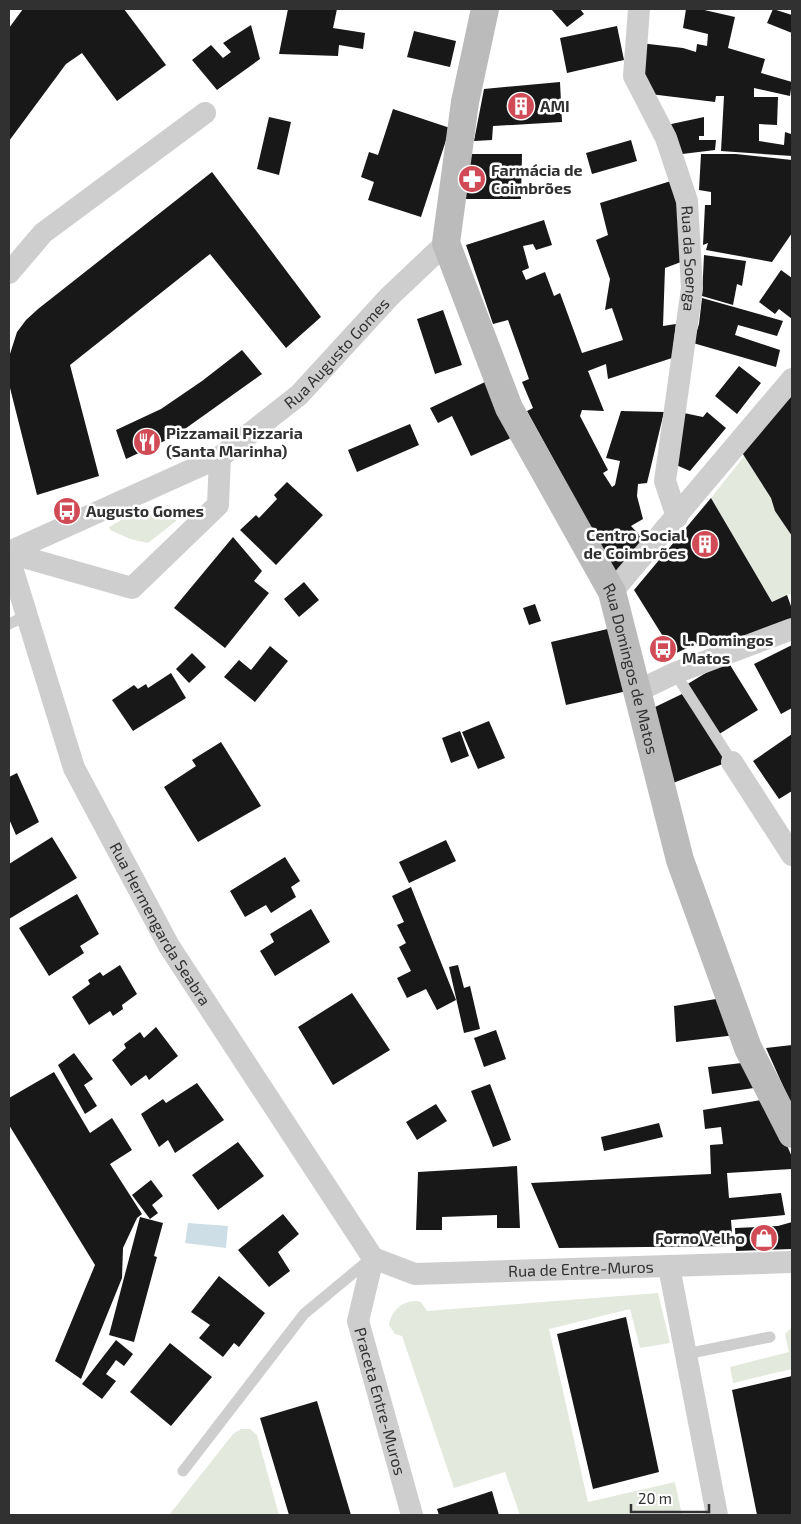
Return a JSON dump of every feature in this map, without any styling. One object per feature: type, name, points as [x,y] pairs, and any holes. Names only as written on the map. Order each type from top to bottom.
[{"type":"main road","name":"Rua Domingos de Matos","points":[[485,9],[465,102],[446,243],[509,408],[612,592],[680,860],[748,1048],[792,1134]]},
{"type":"street","name":"Rua da Soenga","points":[[636,10],[634,76],[666,138],[687,201],[692,288],[665,481],[677,517]]},
{"type":"street","points":[[9,273],[44,233],[205,113]]},
{"type":"street","name":"Rua Augusto Gomes","points":[[9,553],[220,457],[300,395],[376,314],[389,297],[446,243]]},
{"type":"street","points":[[612,592],[792,379]]},
{"type":"street","name":"Rua Augusto Gomes","points":[[9,553],[132,588],[218,505],[220,457]]},
{"type":"street","name":"Rua Hermengarda Seabra","points":[[9,558],[18,620],[74,768],[164,937],[373,1258]]},
{"type":"street","points":[[638,691],[675,674],[792,629]]},
{"type":"street","points":[[732,762],[792,855]]},
{"type":"street","name":"Rua de Entre-Muros","points":[[373,1258],[415,1274],[792,1262]]},
{"type":"street","name":"Praceta Entre-Muros","points":[[373,1258],[358,1321],[412,1515]]},
{"type":"street","points":[[669,1267],[718,1515]]},
{"type":"lane","points":[[675,674],[732,762]]},
{"type":"lane","points":[[183,1471],[304,1314],[373,1258]]},
{"type":"lane","points":[[686,1354],[770,1337]]},
{"type":"shaded area","points":[[745,455],[792,531],[792,593],[772,602],[711,498]]},
{"type":"shaded area","points":[[168,505],[175,513],[176,521],[148,543],[130,539],[110,530],[109,527],[123,519]]},
{"type":"shaded area","points":[[188,1223],[228,1226],[226,1248],[185,1243]]},
{"type":"shaded area","points":[[658,1293],[670,1343],[640,1348],[630,1309],[549,1329],[588,1502],[675,1482],[682,1515],[520,1515],[505,1472],[454,1488],[402,1336],[395,1334],[389,1325],[393,1314],[400,1306],[410,1301],[421,1302],[427,1311]]},
{"type":"shaded area","points":[[792,1327],[792,1369],[733,1383],[730,1367],[789,1352],[785,1334]]},
{"type":"shaded area","points":[[241,1429],[250,1429],[257,1435],[279,1515],[169,1515],[233,1434]]},
{"type":"building","points":[[23,9],[124,9],[166,65],[117,101],[82,53],[66,64],[9,141],[9,28]]},
{"type":"building","points":[[288,9],[337,9],[333,28],[365,33],[363,49],[339,45],[338,56],[279,54]]},
{"type":"building","points":[[551,9],[580,9],[584,14],[567,27]]},
{"type":"building","points":[[686,9],[700,9],[735,17],[728,48],[765,59],[761,73],[792,82],[790,96],[754,88],[754,97],[778,97],[777,125],[759,124],[759,141],[784,145],[785,132],[791,134],[792,156],[721,151],[724,96],[716,96],[715,102],[650,94],[637,68],[640,43],[683,48],[696,52],[697,44],[707,46],[708,34],[683,28]]},
{"type":"building","points":[[773,9],[792,15],[792,33],[767,23]]},
{"type":"building","points":[[251,25],[260,59],[217,90],[192,60],[211,45],[223,58],[231,52],[223,43]]},
{"type":"building","points":[[617,26],[624,60],[567,73],[560,38]]},
{"type":"building","points":[[414,31],[456,41],[450,67],[407,57]]},
{"type":"building","name":"AMI","points":[[560,82],[562,122],[493,126],[492,140],[474,141],[484,89]]},
{"type":"building","points":[[393,109],[450,128],[421,217],[368,200],[374,182],[361,177],[369,152],[378,155]]},
{"type":"building","points":[[269,117],[291,122],[279,175],[257,169]]},
{"type":"building","points":[[704,117],[704,136],[699,136],[699,140],[716,140],[715,150],[674,155],[662,126]]},
{"type":"building","points":[[631,140],[637,161],[592,174],[586,153]]},
{"type":"building","points":[[460,154],[522,154],[521,199],[460,199]]},
{"type":"building","points":[[701,154],[736,154],[792,160],[792,233],[772,262],[706,250],[708,243],[703,245],[705,205],[711,205],[711,192],[699,190]]},
{"type":"building","points":[[212,172],[321,317],[286,348],[210,254],[70,365],[99,476],[37,495],[9,384],[9,357],[17,332],[38,309]]},
{"type":"building","points":[[671,181],[680,207],[681,262],[665,268],[663,326],[676,324],[672,358],[608,379],[606,364],[588,371],[604,411],[582,410],[580,416],[608,470],[603,473],[612,487],[615,485],[620,461],[606,458],[621,411],[664,412],[647,483],[638,484],[637,496],[643,519],[631,526],[645,541],[633,563],[608,576],[575,513],[580,508],[527,411],[533,408],[522,382],[529,379],[508,320],[493,324],[466,245],[544,220],[552,245],[536,250],[533,244],[523,246],[529,268],[522,271],[526,280],[545,272],[554,296],[560,293],[582,353],[623,340],[612,308],[605,310],[610,279],[596,240],[608,235],[600,203]]},
{"type":"building","points":[[704,255],[746,261],[742,286],[737,284],[733,305],[702,296]]},
{"type":"building","points":[[781,270],[792,278],[792,319],[779,309],[775,314],[759,302]]},
{"type":"building","points":[[702,298],[783,321],[777,336],[738,325],[735,335],[780,350],[776,367],[693,343],[699,324]]},
{"type":"building","points":[[443,310],[462,365],[435,374],[417,319]]},
{"type":"building","points":[[242,350],[262,374],[175,436],[126,459],[116,430],[161,409],[202,381]]},
{"type":"building","points":[[739,366],[761,383],[737,414],[715,396]]},
{"type":"building","points":[[485,382],[511,438],[471,456],[452,416],[438,423],[430,408]]},
{"type":"building","points":[[792,387],[792,536],[775,511],[771,498],[741,451]]},
{"type":"building","points":[[707,412],[726,428],[690,471],[676,465],[684,413],[703,417]]},
{"type":"building","points":[[410,424],[419,445],[357,472],[348,450]]},
{"type":"building","points":[[287,482],[323,515],[276,565],[240,530],[256,515],[259,518],[277,499],[274,495]]},
{"type":"building","name":"Centro Social de Coimbrões","points":[[711,498],[772,602],[787,595],[792,609],[792,622],[714,652],[709,638],[674,654],[634,590]]},
{"type":"building","points":[[233,537],[262,571],[254,581],[269,593],[225,648],[174,608]]},
{"type":"building","points":[[304,582],[319,600],[299,617],[284,599]]},
{"type":"building","points":[[535,604],[541,621],[529,625],[523,608]]},
{"type":"building","points":[[612,628],[627,691],[566,705],[551,642]]},
{"type":"building","points":[[792,645],[792,708],[781,714],[754,664]]},
{"type":"building","points":[[270,646],[288,661],[255,702],[224,677],[239,660],[251,670]]},
{"type":"building","points":[[192,653],[206,667],[189,683],[176,669]]},
{"type":"building","points":[[727,660],[758,710],[716,736],[686,685]]},
{"type":"building","points":[[171,673],[186,698],[133,731],[112,700],[134,685],[138,689],[146,684],[148,688]]},
{"type":"building","points":[[682,694],[728,762],[673,783],[653,708]]},
{"type":"building","points":[[489,721],[505,758],[478,769],[462,732]]},
{"type":"building","points":[[460,731],[469,756],[451,763],[442,738]]},
{"type":"building","points":[[792,734],[792,791],[779,799],[753,761]]},
{"type":"building","points":[[221,742],[261,806],[198,842],[164,787],[196,766],[192,760]]},
{"type":"building","points":[[17,773],[39,822],[16,835],[9,819],[9,777]]},
{"type":"building","points":[[52,837],[77,878],[9,919],[9,864]]},
{"type":"building","points":[[446,840],[456,861],[409,883],[399,862]]},
{"type":"building","points":[[285,857],[300,881],[291,887],[296,897],[271,913],[266,905],[245,917],[230,891]]},
{"type":"building","points":[[411,887],[456,1000],[437,1010],[426,989],[407,998],[397,978],[411,971],[399,947],[406,943],[397,925],[404,922],[392,896]]},
{"type":"building","points":[[77,894],[99,934],[80,946],[84,953],[49,976],[19,928]]},
{"type":"building","points":[[311,909],[330,942],[275,976],[260,951],[274,942],[270,934]]},
{"type":"building","points":[[120,965],[137,994],[122,1005],[123,1009],[113,1016],[110,1011],[89,1025],[72,997],[90,984],[88,980],[100,972],[103,976]]},
{"type":"building","points":[[458,965],[464,988],[470,986],[480,1029],[464,1033],[449,967]]},
{"type":"building","points":[[352,993],[390,1050],[333,1085],[298,1027]]},
{"type":"building","points":[[722,998],[736,1035],[676,1042],[674,1006]]},
{"type":"building","points":[[156,1027],[178,1056],[149,1080],[146,1075],[131,1086],[112,1060],[126,1048],[124,1044],[140,1032],[144,1038]]},
{"type":"building","points":[[496,1030],[506,1059],[484,1067],[474,1038]]},
{"type":"building","points":[[792,1045],[792,1106],[766,1048]]},
{"type":"building","points":[[74,1053],[93,1079],[84,1085],[97,1106],[85,1114],[58,1065]]},
{"type":"building","points":[[750,1062],[761,1087],[712,1094],[708,1067]]},
{"type":"building","points":[[54,1072],[90,1133],[112,1118],[132,1150],[110,1164],[142,1214],[137,1218],[123,1248],[122,1278],[81,1379],[55,1361],[95,1265],[9,1125],[9,1098]]},
{"type":"building","points":[[197,1083],[224,1120],[175,1153],[168,1140],[159,1147],[141,1114],[163,1099],[166,1103]]},
{"type":"building","points":[[490,1084],[511,1140],[493,1147],[471,1091]]},
{"type":"building","points":[[767,1099],[792,1157],[792,1169],[727,1173],[729,1198],[781,1193],[785,1215],[731,1220],[733,1246],[559,1248],[531,1183],[711,1174],[710,1145],[723,1144],[721,1127],[705,1129],[703,1110]]},
{"type":"building","points":[[436,1104],[447,1121],[417,1140],[406,1122]]},
{"type":"building","points":[[659,1123],[663,1137],[604,1151],[601,1137]]},
{"type":"building","points":[[238,1142],[264,1176],[218,1210],[192,1175]]},
{"type":"building","points":[[517,1166],[520,1228],[497,1228],[497,1215],[442,1217],[442,1230],[416,1230],[418,1172]]},
{"type":"building","points":[[151,1180],[163,1196],[152,1205],[158,1213],[150,1219],[132,1195]]},
{"type":"building","points":[[283,1214],[299,1234],[278,1252],[290,1271],[269,1287],[238,1250]]},
{"type":"building","points":[[140,1217],[163,1223],[154,1256],[157,1257],[134,1342],[109,1335]]},
{"type":"building","name":"Forno Velho","points":[[792,1222],[792,1249],[736,1251],[735,1228],[778,1226]]},
{"type":"building","points":[[219,1276],[265,1313],[239,1347],[234,1343],[223,1357],[199,1338],[210,1325],[191,1312]]},
{"type":"building","points":[[626,1317],[659,1472],[593,1489],[557,1334]]},
{"type":"building","points":[[116,1340],[133,1354],[124,1366],[116,1360],[106,1374],[116,1381],[102,1399],[82,1384]]},
{"type":"building","points":[[170,1343],[212,1377],[171,1426],[130,1392]]},
{"type":"building","points":[[792,1376],[792,1515],[757,1515],[732,1390]]},
{"type":"building","points":[[317,1401],[351,1515],[289,1515],[260,1418]]},
{"type":"building","points":[[492,1491],[499,1515],[439,1515],[437,1509]]},
{"type":"place","name":"AMI","points":[[521,106]]},
{"type":"place","name":"Farmácia de Coimbrões","points":[[472,179]]},
{"type":"place","name":"Pizzamail Pizzaria (Santa Marinha)","points":[[147,442]]},
{"type":"place","name":"Augusto Gomes","points":[[67,511]]},
{"type":"place","name":"Centro Social de Coimbrões","points":[[705,544]]},
{"type":"place","name":"L. Domingos Matos","points":[[663,649]]},
{"type":"place","name":"Forno Velho","points":[[764,1238]]}]
